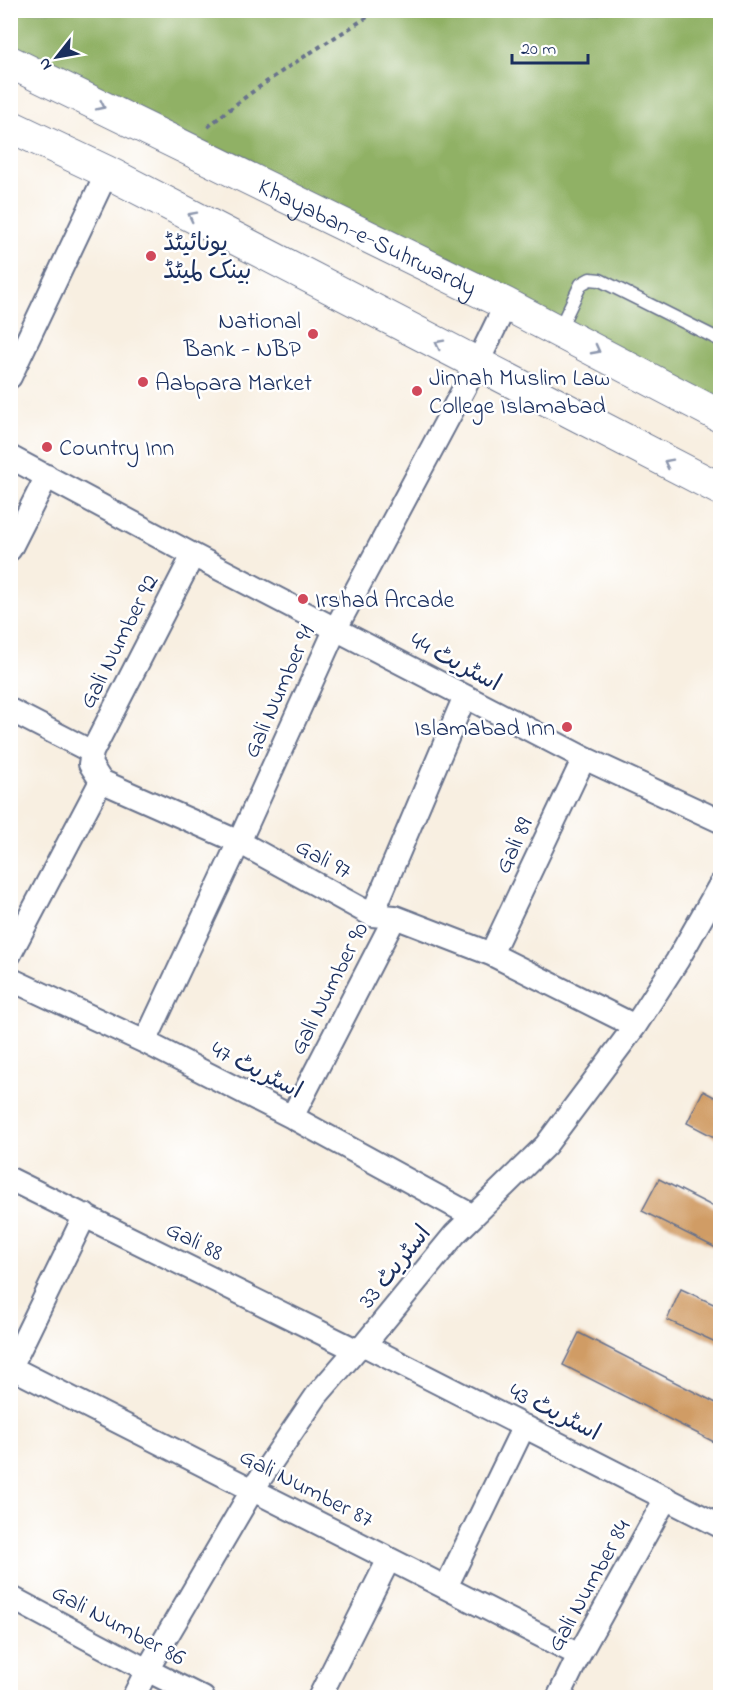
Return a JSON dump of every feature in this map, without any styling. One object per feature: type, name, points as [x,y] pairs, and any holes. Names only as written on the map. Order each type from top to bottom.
[{"type":"main road","name":"Khayaban-e-Suhrwardy","points":[[10,62],[559,330],[720,416]]},
{"type":"main road","points":[[10,126],[107,172],[720,489]]},
{"type":"street","points":[[10,377],[107,172]]},
{"type":"street","name":"Gali Number 91","points":[[145,1042],[336,628],[477,364],[506,304]]},
{"type":"street","name":"اسٹریٹ 44","points":[[10,457],[193,555],[584,758],[720,821]]},
{"type":"street","points":[[10,549],[47,476]]},
{"type":"street","name":"Gali Number 92","points":[[92,752],[193,555]]},
{"type":"street","name":"Gali Number 90","points":[[372,915],[465,696]]},
{"type":"street","points":[[10,710],[92,752],[90,764],[101,781],[10,954]]},
{"type":"street","name":"Gali 89","points":[[491,954],[584,758]]},
{"type":"street","name":"Gali 97","points":[[101,781],[239,842],[372,915],[395,917],[491,954],[635,1026]]},
{"type":"street","name":"اسٹریٹ 33","points":[[133,1698],[147,1670],[253,1489],[317,1395],[360,1348],[455,1234],[546,1145],[635,1026],[677,961],[720,885]]},
{"type":"street","name":"Gali Number 90","points":[[292,1117],[395,917]]},
{"type":"street","name":"اسٹریٹ 47","points":[[10,980],[145,1042],[292,1117],[473,1216]]},
{"type":"street","name":"Gali 88","points":[[10,1179],[360,1348]]},
{"type":"street","points":[[11,1368],[85,1215]]},
{"type":"street","name":"اسٹریٹ 43","points":[[360,1348],[524,1426],[720,1526]]},
{"type":"street","name":"Gali Number 87","points":[[11,1368],[579,1655]]},
{"type":"street","points":[[446,1587],[524,1426]]},
{"type":"street","name":"Gali Number 84","points":[[558,1698],[579,1655],[666,1498]]},
{"type":"street","points":[[319,1698],[389,1558]]},
{"type":"street","name":"Gali Number 86","points":[[10,1597],[203,1698]]},
{"type":"lane","points":[[559,330],[581,284],[590,279],[600,280],[720,339]]},
{"type":"path","points":[[185,147],[222,115],[302,58],[379,10]]},
{"type":"green space","points":[[10,11],[720,11],[720,408],[11,49]]},
{"type":"building","points":[[703,1091],[720,1100],[720,1140],[687,1123]]},
{"type":"building","points":[[659,1179],[720,1210],[720,1250],[642,1211]]},
{"type":"building","points":[[681,1289],[720,1307],[720,1344],[667,1320]]},
{"type":"building","points":[[579,1333],[720,1405],[720,1445],[563,1365]]},
{"type":"place","name":"یونائیٹڈ بینک لمیٹڈ","points":[[151,256]]},
{"type":"place","name":"National Bank - NBP","points":[[313,334]]},
{"type":"place","name":"Aabpara Market","points":[[143,382]]},
{"type":"place","name":"Jinnah Muslim Law College Islamabad","points":[[417,391]]},
{"type":"place","name":"Country Inn","points":[[47,447]]},
{"type":"place","name":"Irshad Arcade","points":[[303,599]]},
{"type":"place","name":"Islamabad Inn","points":[[567,727]]}]
